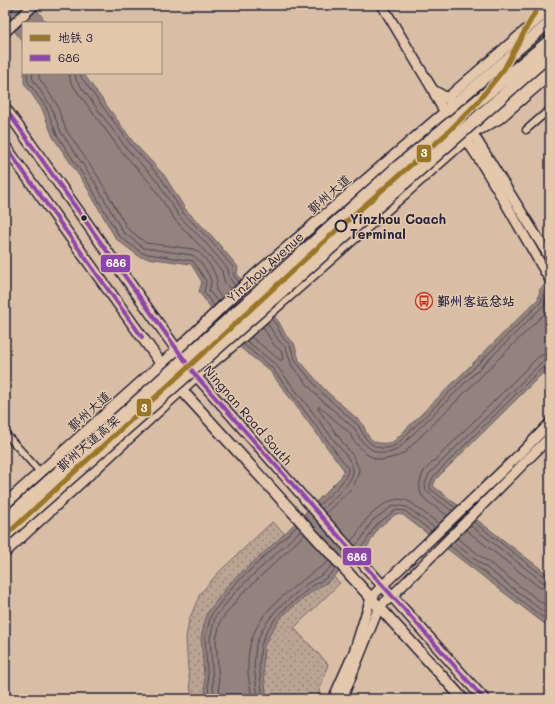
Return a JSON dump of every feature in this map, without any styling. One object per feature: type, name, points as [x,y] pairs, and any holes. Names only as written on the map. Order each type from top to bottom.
[{"type":"highway","name":"Yinzhou Avenue","points":[[5,520],[399,166],[550,41]]},
{"type":"highway","name":"鄞州大道高架","points":[[5,535],[550,54]]},
{"type":"main road","points":[[5,9],[9,5]]},
{"type":"main road","points":[[7,30],[34,5]]},
{"type":"main road","points":[[382,5],[433,90],[437,100],[448,105]]},
{"type":"main road","points":[[448,105],[550,9]]},
{"type":"main road","name":"鄞州大道","points":[[5,504],[162,364],[255,275],[448,105],[550,22]]},
{"type":"main road","points":[[5,552],[196,376],[278,306],[550,65]]},
{"type":"main road","points":[[470,137],[499,119],[550,75]]},
{"type":"main road","points":[[433,90],[448,105],[550,258]]},
{"type":"main road","name":"Ningnan Road South","points":[[5,108],[196,376],[484,699]]},
{"type":"main road","points":[[470,137],[550,280]]},
{"type":"main road","points":[[5,146],[181,391],[463,699]]},
{"type":"main road","points":[[334,699],[354,652],[371,598],[550,423]]},
{"type":"main road","points":[[342,699],[379,607],[443,546],[550,437]]},
{"type":"street","points":[[526,130],[550,109]]},
{"type":"street","points":[[5,433],[40,472]]},
{"type":"shaded area","points":[[272,522],[340,583],[294,628],[328,664],[317,699],[192,699],[186,638],[189,620],[200,594],[218,573]]},
{"type":"water","points":[[5,5],[34,5],[45,22],[22,22],[22,41],[5,19]]},
{"type":"water","points":[[24,74],[84,74],[134,143],[164,175],[186,210],[212,236],[238,267],[237,274],[279,322],[286,336],[294,343],[299,360],[325,390],[363,424],[367,435],[377,443],[393,442],[538,299],[540,289],[550,280],[550,366],[436,479],[433,486],[550,576],[550,628],[403,515],[396,514],[378,528],[368,546],[328,582],[314,590],[282,616],[271,632],[264,646],[263,666],[267,699],[206,699],[201,638],[207,613],[230,583],[279,539],[341,477],[344,470],[269,370],[242,349],[199,292],[202,282],[191,264],[140,257],[116,239],[86,186],[53,137],[42,109],[24,83]]},
{"type":"metro line","name":"3","points":[[5,536],[340,227],[445,135],[476,104],[504,69],[539,5]]},
{"type":"transit line","name":"686","points":[[5,108],[196,376],[484,699]]},
{"type":"transit line","name":"686","points":[[5,146],[142,337]]},
{"type":"place","name":"Yinzhou Coach Terminal","points":[[341,226]]},
{"type":"place","name":"鄞州客运总站","points":[[424,301]]}]
